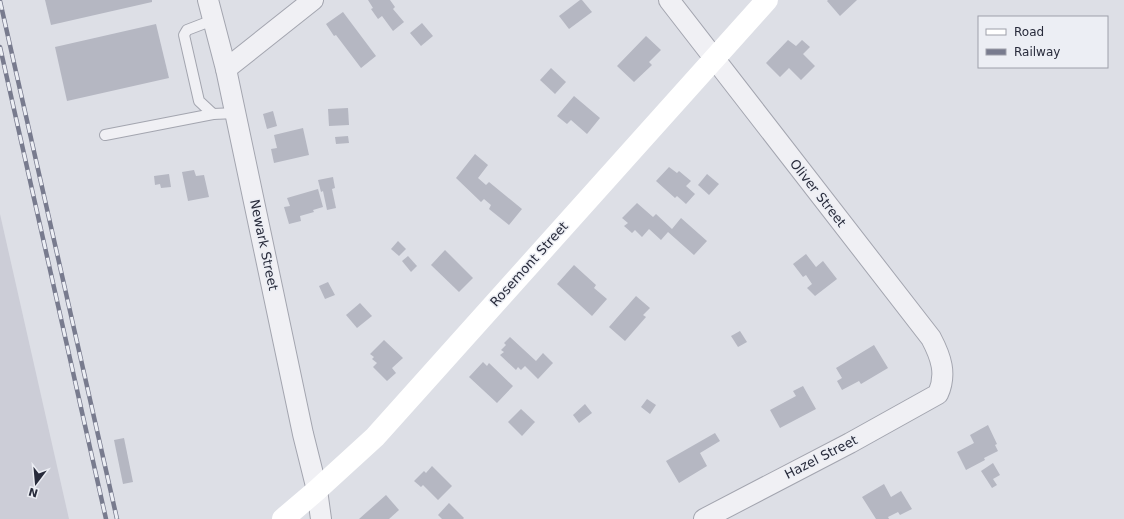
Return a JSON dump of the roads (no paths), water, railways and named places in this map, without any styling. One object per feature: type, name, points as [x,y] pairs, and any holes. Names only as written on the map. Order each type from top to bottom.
[{"type":"main road","name":"Rosemont Street","points":[[283,519],[375,437],[767,0]]},
{"type":"street","points":[[226,69],[313,0]]},
{"type":"street","name":"Oliver Street","points":[[669,0],[931,338],[939,353],[942,364],[938,394]]},
{"type":"street","name":"Newark Street","points":[[207,6],[226,69],[236,113],[303,434],[317,490],[321,519]]},
{"type":"street","name":"Hazel Street","points":[[704,519],[850,443],[938,394]]},
{"type":"lane","points":[[207,6],[184,35],[199,101],[213,114]]},
{"type":"lane","points":[[105,135],[213,114],[236,113]]},
{"type":"railway","points":[[0,1],[117,519]]},
{"type":"railway","points":[[0,47],[106,519]]}]
